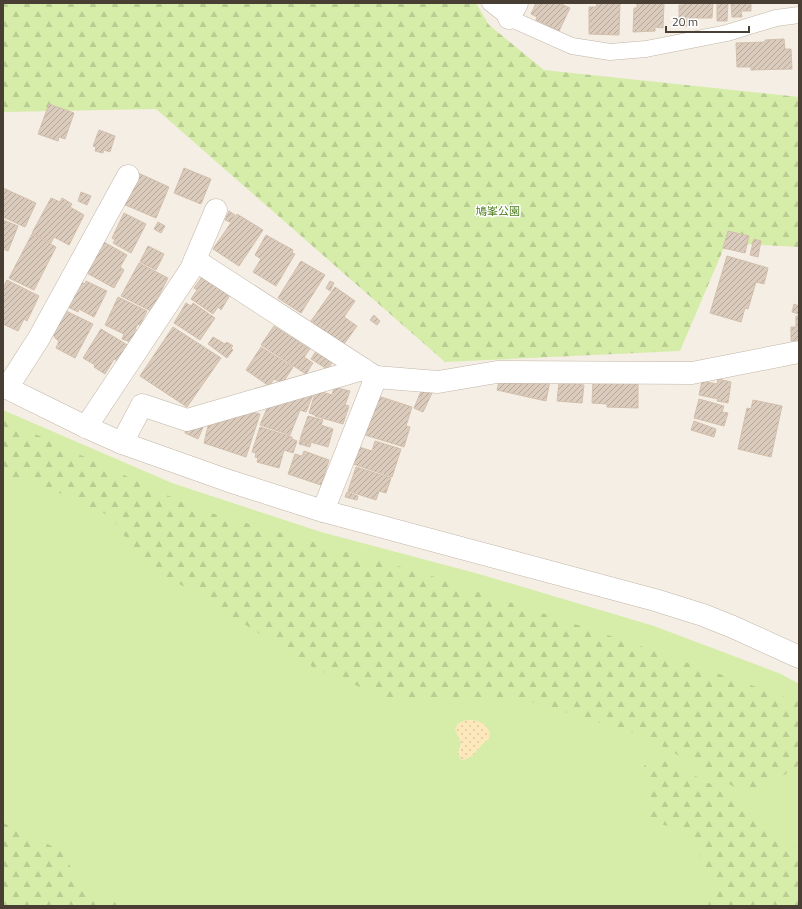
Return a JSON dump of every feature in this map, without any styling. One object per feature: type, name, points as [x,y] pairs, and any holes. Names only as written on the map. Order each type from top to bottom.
[{"type":"street","points":[[128,176],[39,338],[5,387],[122,443],[229,481],[323,511],[654,600],[703,615],[777,646],[799,657]]},
{"type":"street","points":[[86,427],[191,269],[216,210]]},
{"type":"street","points":[[195,260],[369,373]]},
{"type":"street","points":[[122,443],[142,405],[187,420],[369,373],[438,382],[497,372],[692,373],[799,352]]},
{"type":"street","points":[[323,511],[369,373]]},
{"type":"street","points":[[777,646],[799,646]]},
{"type":"lane","points":[[490,3],[513,10],[572,46],[610,52],[646,49],[727,33],[776,18],[799,15]]},
{"type":"green space","name":"鳩峯公園","points":[[3,3],[476,3],[489,25],[544,70],[799,97],[799,247],[726,243],[680,351],[445,362],[156,109],[3,112]]},
{"type":"green space","points":[[3,410],[172,483],[321,532],[479,574],[654,626],[781,674],[799,684],[799,906],[3,906]]},
{"type":"green space","points":[[3,419],[197,509],[423,573],[643,647],[799,702],[799,765],[752,797],[644,736],[528,701],[387,698],[316,669],[190,590],[142,563],[112,517],[31,480],[3,479]]},
{"type":"green space","points":[[660,757],[737,798],[784,841],[799,849],[799,906],[708,906],[713,886],[690,831],[651,822],[644,766]]},
{"type":"green space","points":[[3,823],[21,830],[63,852],[83,892],[114,900],[117,906],[3,906]]},
{"type":"sand","points":[[467,720],[481,722],[486,726],[490,733],[489,739],[470,758],[461,760],[458,753],[461,743],[455,729],[458,723]]},
{"type":"building","points":[[536,3],[559,3],[570,8],[559,31],[536,20],[537,17],[531,14]]},
{"type":"building","points":[[597,3],[620,3],[619,35],[589,34],[589,7],[596,7]]},
{"type":"building","points":[[637,3],[664,3],[663,28],[655,27],[655,31],[633,32],[634,8],[637,8]]},
{"type":"building","points":[[685,3],[713,3],[712,18],[692,18],[692,26],[679,26],[679,5],[685,5]]},
{"type":"building","points":[[717,3],[728,3],[727,21],[717,21]]},
{"type":"building","points":[[731,3],[751,3],[751,11],[741,11],[742,17],[732,17]]},
{"type":"building","points":[[784,39],[785,49],[791,49],[792,69],[751,70],[751,67],[737,67],[736,43],[765,42],[765,40]]},
{"type":"building","points":[[49,104],[74,113],[65,139],[59,137],[58,141],[38,134]]},
{"type":"building","points":[[99,130],[115,136],[110,152],[104,150],[103,153],[95,151],[96,147],[93,146]]},
{"type":"building","points":[[184,168],[211,179],[201,204],[174,193]]},
{"type":"building","points":[[136,172],[169,187],[156,218],[123,204]]},
{"type":"building","points":[[3,188],[36,203],[25,227],[3,217]]},
{"type":"building","points":[[81,192],[91,196],[87,205],[78,201]]},
{"type":"building","points":[[51,198],[60,202],[62,198],[72,204],[70,207],[84,215],[69,245],[54,237],[51,243],[32,233]]},
{"type":"building","points":[[229,211],[235,215],[230,222],[225,220]]},
{"type":"building","points":[[124,213],[146,224],[131,253],[113,243],[115,240],[112,238]]},
{"type":"building","points":[[237,214],[263,230],[239,266],[213,249]]},
{"type":"building","points":[[3,220],[18,226],[8,251],[3,249]]},
{"type":"building","points":[[158,222],[165,226],[161,233],[154,229]]},
{"type":"building","points":[[728,231],[749,236],[745,253],[723,248]]},
{"type":"building","points":[[32,234],[56,247],[34,290],[9,278]]},
{"type":"building","points":[[266,235],[293,250],[292,253],[295,254],[276,286],[253,272],[261,259],[255,255]]},
{"type":"building","points":[[754,239],[761,241],[758,257],[750,255]]},
{"type":"building","points":[[102,241],[127,255],[120,267],[124,270],[114,288],[85,272]]},
{"type":"building","points":[[148,246],[164,254],[156,270],[140,262]]},
{"type":"building","points":[[727,256],[768,268],[764,284],[756,282],[748,309],[745,308],[741,322],[710,313]]},
{"type":"building","points":[[301,261],[325,275],[301,313],[278,298]]},
{"type":"building","points":[[139,263],[168,278],[151,311],[121,296]]},
{"type":"building","points":[[202,277],[230,295],[221,310],[218,307],[213,314],[191,299],[197,290],[194,288]]},
{"type":"building","points":[[7,280],[39,296],[27,321],[24,319],[18,331],[3,324],[3,288]]},
{"type":"building","points":[[78,280],[85,284],[86,281],[107,291],[94,317],[79,309],[78,312],[66,306]]},
{"type":"building","points":[[330,281],[334,283],[330,291],[326,288]]},
{"type":"building","points":[[335,287],[355,301],[344,317],[357,326],[344,344],[311,321]]},
{"type":"building","points":[[118,297],[147,311],[140,325],[138,324],[135,329],[138,331],[133,343],[122,339],[124,334],[105,325]]},
{"type":"building","points":[[186,303],[191,306],[193,303],[215,318],[200,340],[174,323]]},
{"type":"building","points":[[794,304],[799,306],[799,314],[792,312]]},
{"type":"building","points":[[64,310],[93,324],[75,358],[56,348],[59,341],[55,338],[52,332]]},
{"type":"building","points":[[374,315],[380,321],[377,325],[370,320]]},
{"type":"building","points":[[796,316],[799,316],[799,341],[791,341],[791,327],[796,327]]},
{"type":"building","points":[[274,326],[310,349],[304,357],[313,363],[306,374],[261,345]]},
{"type":"building","points":[[173,327],[221,358],[187,407],[140,376]]},
{"type":"building","points":[[101,329],[129,346],[119,362],[114,359],[105,374],[94,367],[95,365],[83,358]]},
{"type":"building","points":[[213,337],[225,344],[227,342],[233,346],[231,348],[233,350],[227,358],[208,344]]},
{"type":"building","points":[[261,347],[293,367],[284,381],[274,379],[269,386],[246,370]]},
{"type":"building","points":[[316,351],[333,362],[327,369],[311,359]]},
{"type":"building","points":[[529,379],[550,381],[546,401],[497,390],[499,382],[527,384]]},
{"type":"building","points":[[718,379],[731,382],[728,403],[699,395],[702,381],[717,384]]},
{"type":"building","points":[[559,382],[584,385],[582,403],[557,401]]},
{"type":"building","points":[[593,382],[638,383],[638,408],[607,407],[607,404],[592,403]]},
{"type":"building","points":[[334,387],[350,391],[345,405],[349,406],[343,424],[309,413],[316,390],[332,395]]},
{"type":"building","points":[[422,389],[432,393],[423,412],[414,408]]},
{"type":"building","points":[[314,392],[306,412],[300,410],[290,435],[260,425],[268,406]]},
{"type":"building","points":[[378,396],[412,407],[406,426],[410,427],[404,447],[365,435]]},
{"type":"building","points":[[699,399],[724,406],[722,412],[728,413],[724,426],[694,418]]},
{"type":"building","points":[[753,400],[782,406],[771,457],[738,449],[747,408],[751,409]]},
{"type":"building","points":[[252,412],[260,414],[246,457],[204,443],[208,426]]},
{"type":"building","points":[[308,416],[323,420],[321,425],[333,429],[328,447],[300,439]]},
{"type":"building","points":[[694,421],[716,429],[714,437],[691,430]]},
{"type":"building","points":[[204,425],[198,439],[185,433],[186,429]]},
{"type":"building","points":[[260,427],[292,437],[292,439],[297,441],[293,453],[284,450],[279,468],[257,462],[258,458],[255,457],[256,453],[252,452]]},
{"type":"building","points":[[300,440],[311,443],[310,447],[299,444]]},
{"type":"building","points":[[375,441],[401,449],[392,477],[353,464],[359,447],[372,451]]},
{"type":"building","points":[[304,451],[329,460],[321,485],[288,474],[295,454],[302,456]]},
{"type":"building","points":[[356,467],[391,478],[386,493],[379,491],[376,500],[348,491]]},
{"type":"building","points":[[347,492],[358,496],[357,500],[345,497]]}]
